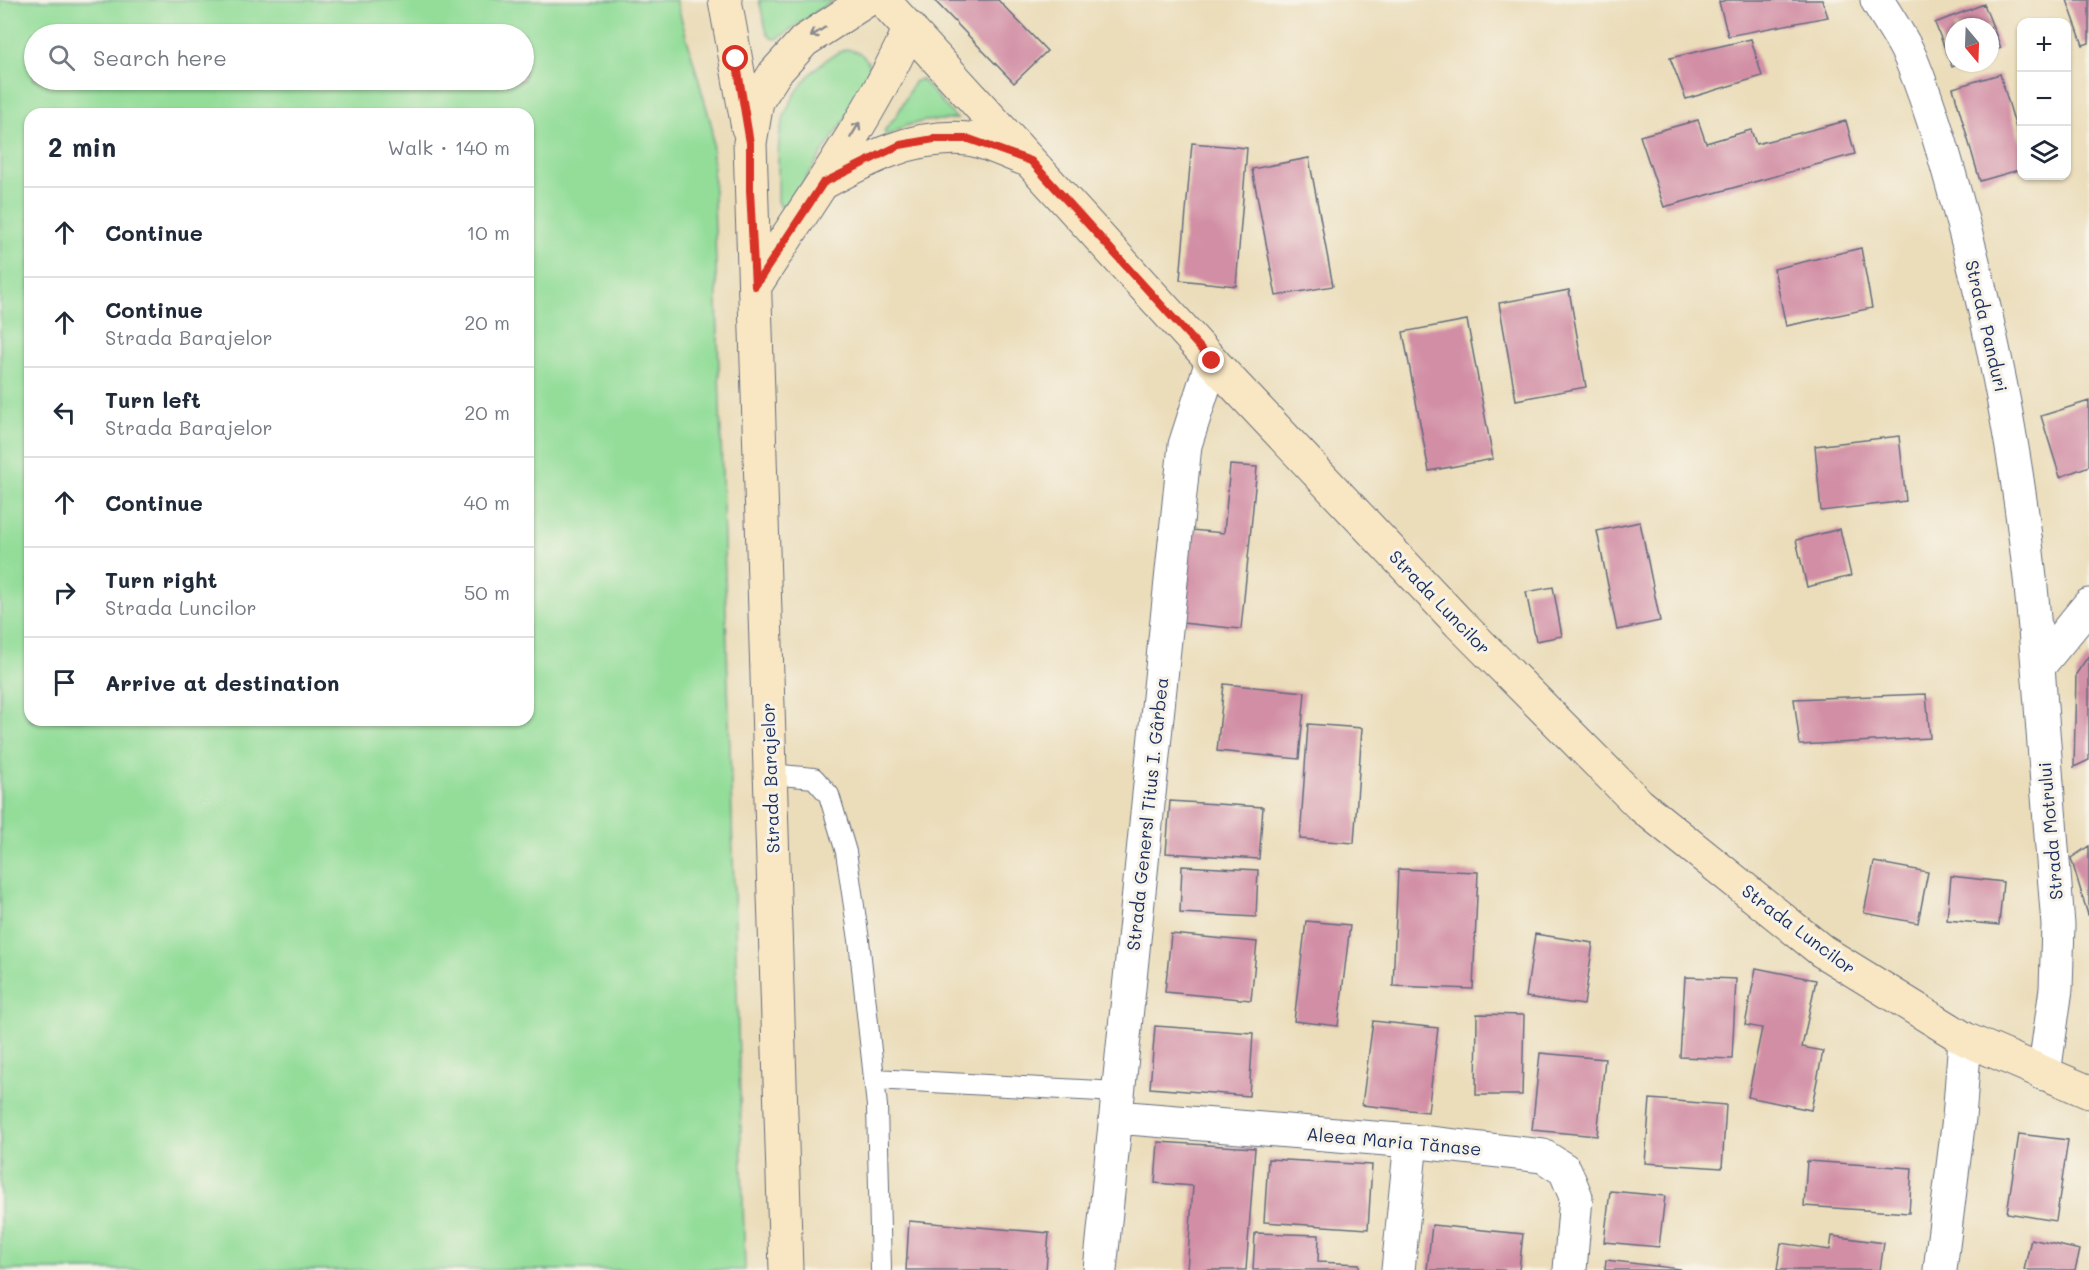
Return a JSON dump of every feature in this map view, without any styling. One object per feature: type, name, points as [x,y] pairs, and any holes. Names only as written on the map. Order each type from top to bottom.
[{"type":"main road","points":[[725,0],[750,143]]},
{"type":"main road","name":"Strada Barajelor","points":[[786,1270],[750,143],[757,101],[775,73],[804,40],[867,0]]},
{"type":"main road","name":"Strada Luncilor","points":[[883,0],[1212,361],[1459,623],[1639,804],[1822,951],[1965,1040],[2089,1092]]},
{"type":"main road","points":[[755,286],[823,183],[891,67],[910,28]]},
{"type":"main road","points":[[823,183],[900,145],[934,139],[969,139],[1031,161]]},
{"type":"street","name":"Strada Panduri","points":[[1877,0],[1911,57],[1948,165],[1987,316],[2018,470],[2032,573],[2038,667]]},
{"type":"street","name":"Strada Genersl Titus I. Gârbea","points":[[1100,1270],[1185,445],[1212,361]]},
{"type":"street","points":[[2038,667],[2089,605]]},
{"type":"street","name":"Strada Motrului","points":[[2038,667],[2058,925],[2056,989],[2044,1074]]},
{"type":"street","points":[[1940,1270],[1959,1118],[1965,1040]]},
{"type":"street","name":"Aleea Maria Tănase","points":[[1117,1105],[1543,1156],[1565,1170],[1576,1197],[1570,1270]]},
{"type":"street","points":[[1398,1270],[1411,1141]]},
{"type":"lane","points":[[770,774],[814,778],[829,795],[846,852],[874,1079],[880,1270]]},
{"type":"lane","points":[[874,1079],[1117,1105]]},
{"type":"green space","points":[[0,0],[676,0],[712,127],[745,1270],[3,1270],[0,1263]]},
{"type":"green space","points":[[759,0],[833,0],[777,39],[771,38],[767,33]]},
{"type":"green space","points":[[847,49],[859,53],[867,60],[870,70],[869,83],[790,202],[781,207],[778,202],[779,137],[790,103],[805,80],[815,70],[825,61]]},
{"type":"green space","points":[[921,79],[957,119],[925,121],[905,126],[887,136],[884,131],[897,115],[914,82]]},
{"type":"building","points":[[934,0],[998,0],[1047,51],[1014,83]]},
{"type":"building","points":[[1726,0],[1822,0],[1828,17],[1728,36],[1719,2]]},
{"type":"building","points":[[2067,0],[2089,0],[2089,43],[2083,45]]},
{"type":"building","points":[[1984,4],[1989,18],[1948,18]]},
{"type":"building","points":[[1945,19],[1945,49],[1935,23]]},
{"type":"building","points":[[1751,39],[1762,76],[1686,99],[1670,58]]},
{"type":"building","points":[[2000,74],[2017,131],[2017,170],[1980,181],[1953,88]]},
{"type":"building","points":[[1698,120],[1706,143],[1751,130],[1756,144],[1846,121],[1855,154],[1664,207],[1640,136]]},
{"type":"building","points":[[1192,143],[1247,148],[1236,286],[1180,280]]},
{"type":"building","points":[[1309,158],[1333,286],[1276,296],[1252,169]]},
{"type":"building","points":[[1861,248],[1872,308],[1786,326],[1774,269]]},
{"type":"building","points":[[1569,290],[1586,387],[1516,400],[1499,303]]},
{"type":"building","points":[[1467,320],[1493,459],[1429,471],[1403,332]]},
{"type":"building","points":[[2089,401],[2089,466],[2060,477],[2041,416]]},
{"type":"building","points":[[1899,436],[1906,501],[1821,511],[1815,446]]},
{"type":"building","points":[[1230,465],[1257,467],[1241,629],[1182,623],[1191,530],[1224,533]]},
{"type":"building","points":[[1640,522],[1660,621],[1617,630],[1597,531]]},
{"type":"building","points":[[1840,529],[1851,576],[1807,587],[1796,540]]},
{"type":"building","points":[[1553,587],[1562,636],[1536,641],[1526,592]]},
{"type":"building","points":[[2089,655],[2089,760],[2074,767],[2076,674]]},
{"type":"building","points":[[1224,684],[1305,692],[1299,759],[1217,751]]},
{"type":"building","points":[[1926,694],[1930,738],[1800,745],[1794,699]]},
{"type":"building","points":[[1308,724],[1362,728],[1354,843],[1300,839]]},
{"type":"building","points":[[1170,801],[1263,807],[1259,859],[1166,853]]},
{"type":"building","points":[[2089,846],[2089,915],[2088,915],[2071,858]]},
{"type":"building","points":[[1874,862],[1928,872],[1918,923],[1864,913]]},
{"type":"building","points":[[1182,866],[1258,870],[1256,917],[1180,913]]},
{"type":"building","points":[[1398,869],[1478,872],[1473,989],[1393,986]]},
{"type":"building","points":[[1951,876],[2003,882],[1999,925],[1947,920]]},
{"type":"building","points":[[1306,921],[1350,925],[1338,1026],[1294,1021]]},
{"type":"building","points":[[1171,934],[1257,942],[1251,1000],[1165,992]]},
{"type":"building","points":[[1535,934],[1593,943],[1584,1005],[1526,997]]},
{"type":"building","points":[[1756,968],[1816,980],[1802,1047],[1823,1051],[1811,1110],[1748,1097],[1762,1028],[1745,1025]]},
{"type":"building","points":[[1685,977],[1736,979],[1732,1059],[1680,1057]]},
{"type":"building","points":[[1477,1014],[1524,1015],[1522,1095],[1476,1095]]},
{"type":"building","points":[[1373,1021],[1438,1028],[1428,1112],[1362,1105]]},
{"type":"building","points":[[1155,1026],[1253,1033],[1249,1096],[1150,1088]]},
{"type":"building","points":[[1540,1053],[1605,1059],[1597,1136],[1532,1130]]},
{"type":"building","points":[[1650,1099],[1726,1105],[1722,1168],[1645,1163]]},
{"type":"building","points":[[2019,1134],[2068,1140],[2056,1221],[2007,1213]]},
{"type":"building","points":[[1158,1142],[1255,1148],[1246,1270],[1187,1270],[1193,1186],[1155,1183]]},
{"type":"building","points":[[1268,1159],[1372,1165],[1368,1229],[1264,1222]]},
{"type":"building","points":[[1807,1161],[1912,1168],[1909,1213],[1804,1206]]},
{"type":"building","points":[[1610,1191],[1665,1196],[1659,1247],[1604,1242]]},
{"type":"building","points":[[909,1221],[1049,1233],[1046,1270],[906,1270]]},
{"type":"building","points":[[1432,1225],[1523,1234],[1519,1270],[1427,1270]]},
{"type":"building","points":[[1255,1233],[1319,1235],[1318,1262],[1359,1264],[1359,1270],[1253,1270]]},
{"type":"building","points":[[1832,1236],[1884,1243],[1880,1270],[1777,1270],[1781,1243],[1830,1250]]},
{"type":"building","points":[[2031,1239],[2080,1250],[2075,1270],[2024,1270]]},
{"type":"building","points":[[1606,1260],[1680,1269],[1605,1270]]},
{"type":"route","points":[[736,59],[750,143],[755,286],[796,220],[823,183],[900,145],[934,139],[969,139],[1031,161],[1212,361]]}]
